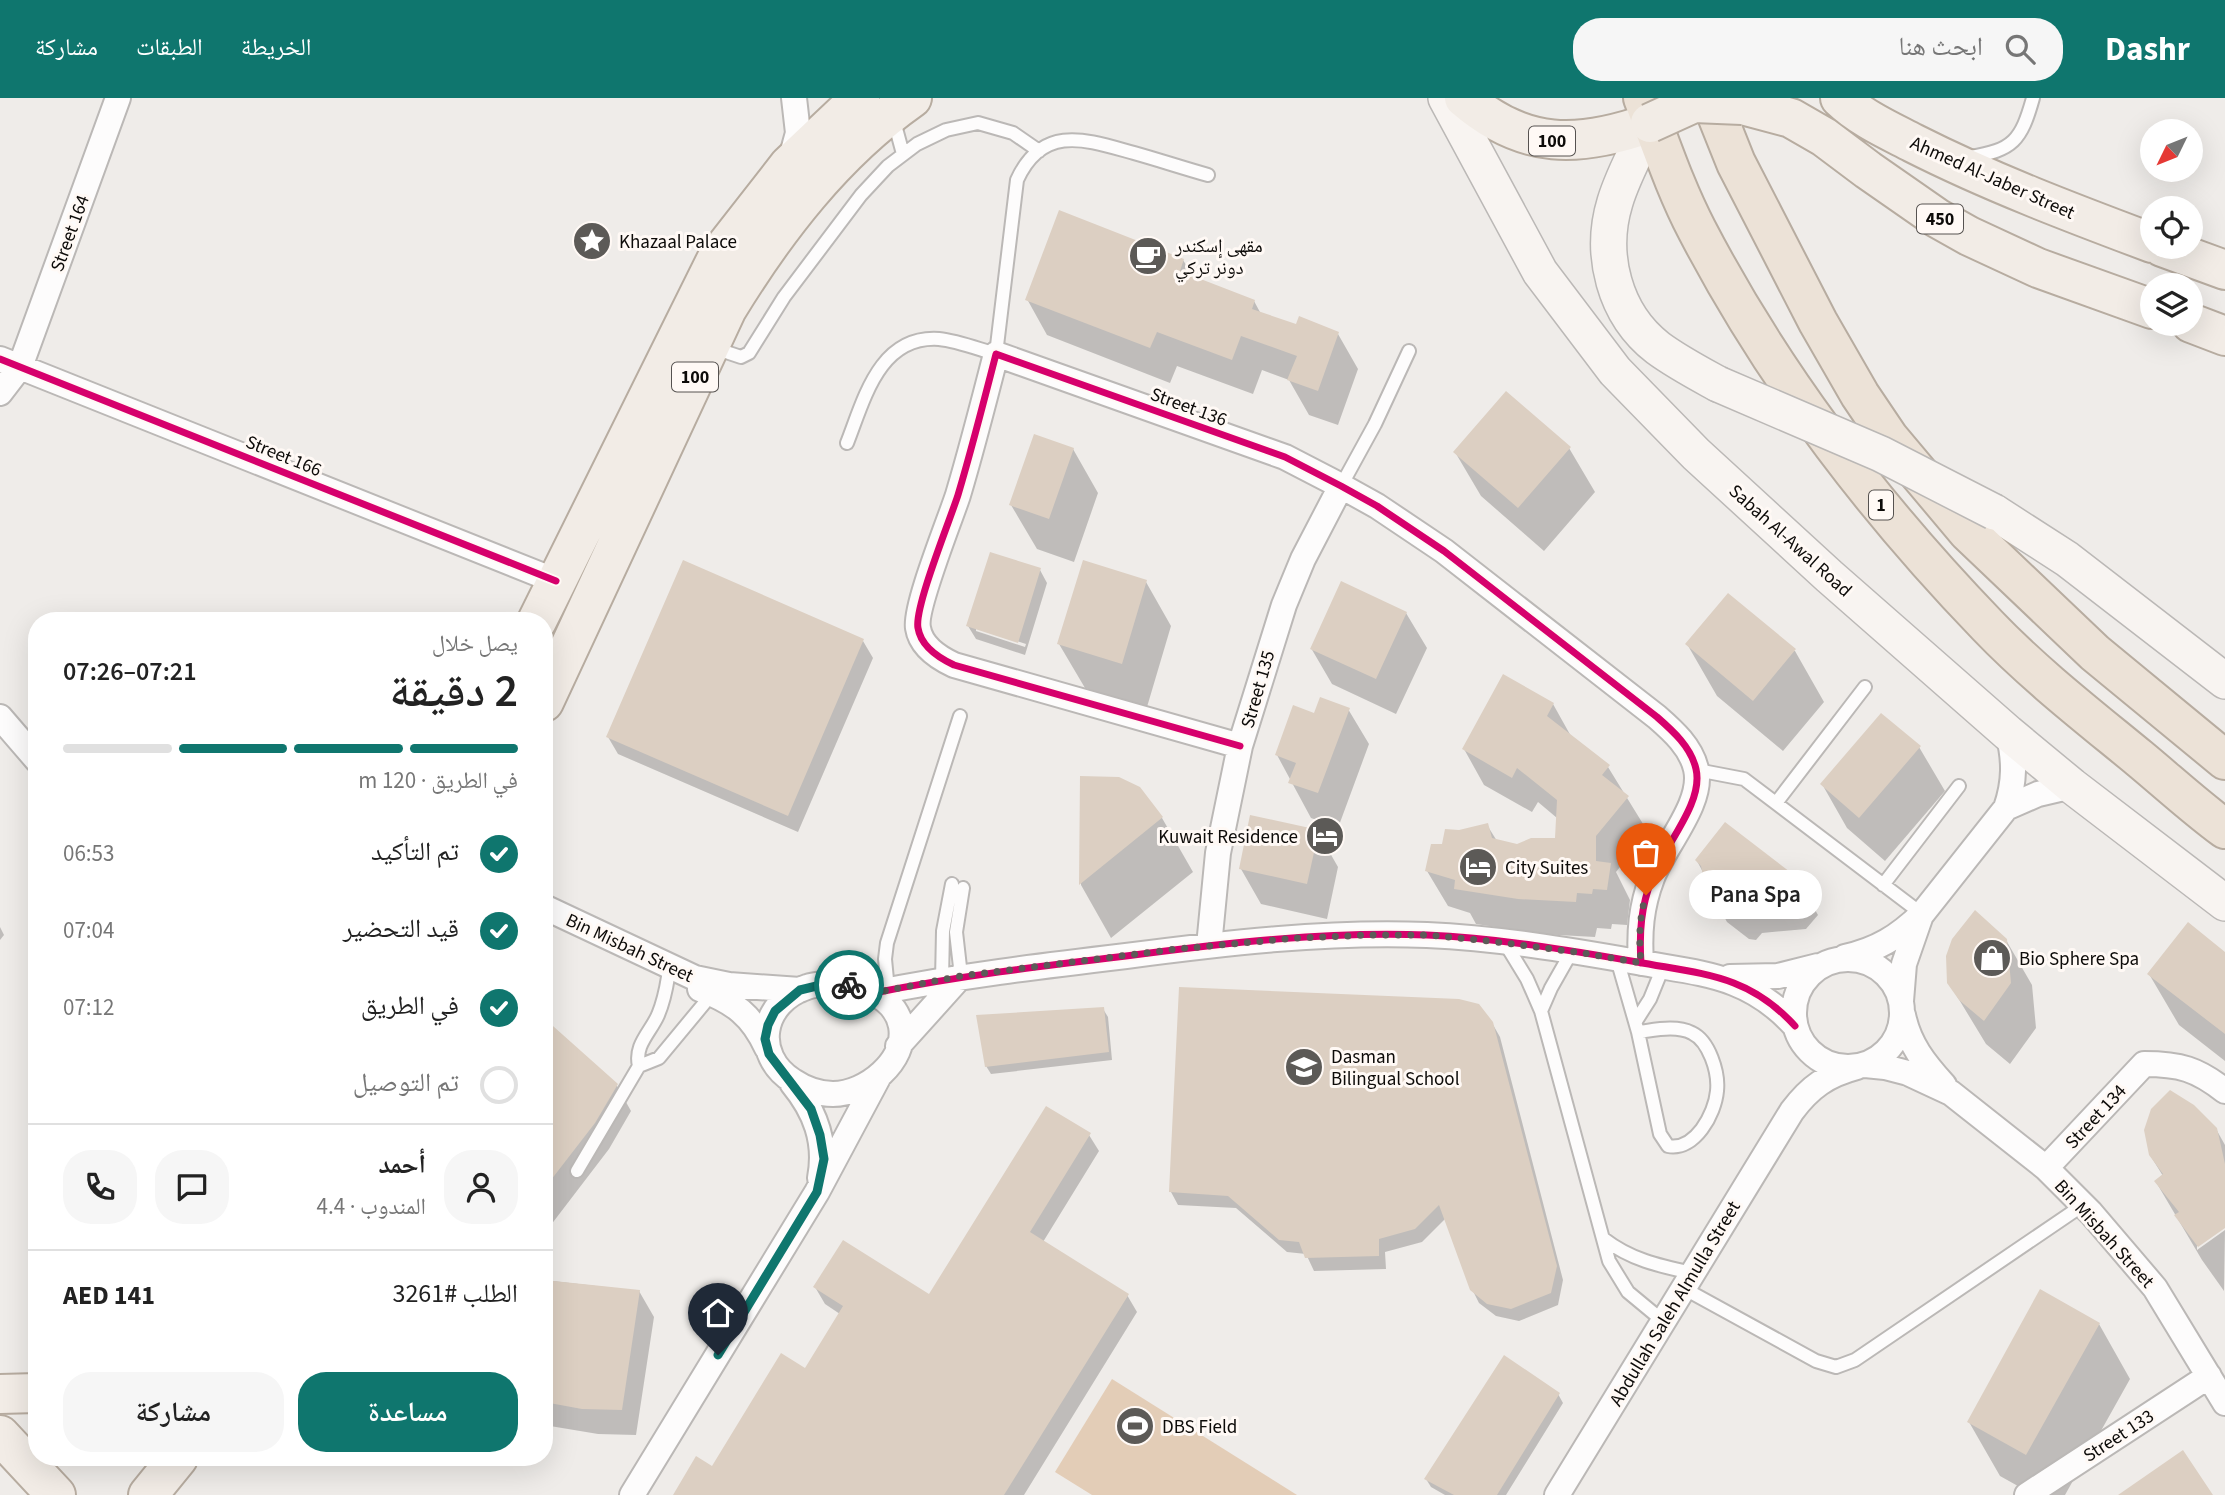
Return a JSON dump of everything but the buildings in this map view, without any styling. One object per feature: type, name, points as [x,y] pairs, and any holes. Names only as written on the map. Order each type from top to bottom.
[{"type":"highway","points":[[1711,101],[1736,163],[1818,322],[1860,395],[1889,438],[1968,532],[2095,653],[2225,760]]},
{"type":"highway","name":"1","points":[[1646,110],[1697,229],[1738,302],[1782,373],[1843,458],[1913,545],[1990,628],[2073,703],[2225,829]]},
{"type":"main road","name":"Sabah Al-Awal Road","points":[[1446,98],[1540,272],[1615,371],[1727,482],[1829,576],[2008,733],[2072,786],[2225,903]]},
{"type":"main road","name":"100","points":[[1464,98],[1478,111],[1516,131],[1552,141],[1614,136],[1646,110],[1711,101]]},
{"type":"main road","name":"Ahmed Al-Jaber Street","points":[[1840,98],[1868,119],[1949,161],[2069,212],[2140,239]]},
{"type":"main road","name":"450","points":[[1711,101],[1790,118],[1824,137],[1937,218],[1969,236],[2038,268],[2140,305]]},
{"type":"main road","name":"100","points":[[541,612],[718,256],[789,165],[888,102]]},
{"type":"main road","name":"100","points":[[553,683],[733,299],[757,259],[784,223],[811,190],[864,137],[888,102]]},
{"type":"main road","points":[[1646,110],[1615,203],[1608,237],[1609,266],[1618,295],[1633,320],[1655,346],[1718,384],[1881,454],[1994,512],[2067,559],[2225,681]]},
{"type":"main road","points":[[2195,259],[2225,270]]},
{"type":"main road","points":[[2203,328],[2225,336]]},
{"type":"main road","points":[[0,1394],[28,1393]]},
{"type":"main road","points":[[0,1435],[28,1463]]},
{"type":"main road","points":[[31,1466],[47,1482]]},
{"type":"main road","points":[[148,1495],[172,1466]]},
{"type":"main road","points":[[182,1495],[189,1466]]},
{"type":"street","name":"Street 164","points":[[0,393],[118,98]]},
{"type":"street","points":[[789,165],[798,133],[794,98]]},
{"type":"street","points":[[996,354],[958,493],[921,605],[918,628],[923,642],[935,655],[954,665],[1240,746]]},
{"type":"street","name":"Street 136","points":[[996,354],[1285,457],[1377,506],[1444,551],[1657,717],[1684,744],[1697,770]]},
{"type":"street","name":"Street 166","points":[[10,363],[556,581]]},
{"type":"street","name":"Street 135","points":[[1209,946],[1218,853],[1240,746],[1284,605],[1303,559],[1341,486]]},
{"type":"street","points":[[0,717],[28,750]]},
{"type":"street","points":[[1718,977],[1778,976],[1862,954],[1886,944],[1922,914],[2006,808],[2014,778],[2008,733]]},
{"type":"street","points":[[1640,963],[1640,914],[1652,876],[1694,798],[1697,770]]},
{"type":"street","points":[[2006,808],[2038,794],[2072,786]]},
{"type":"street","name":"Bin Misbah Street","points":[[553,911],[695,978],[729,985],[800,990]]},
{"type":"street","points":[[878,1076],[857,1089],[833,1094],[811,1090],[790,1079],[776,1067],[766,1048],[766,1032],[771,1018],[782,1004],[800,990],[833,983],[881,991],[952,978],[1209,946],[1369,935],[1428,935],[1572,951],[1718,977],[1746,987],[1771,1002],[1796,1030],[1807,1049],[1821,1061],[1838,1067],[1861,1066],[1881,1057],[1893,1045],[1900,1030],[1904,964],[1922,914]]},
{"type":"street","name":"Bin Misbah Street","points":[[553,929],[712,994],[737,1007],[750,1019],[766,1048]]},
{"type":"street","points":[[1796,1030],[1794,1005],[1801,984],[1831,961],[1859,959],[1878,968],[1893,982],[1902,1007]]},
{"type":"street","points":[[632,1495],[817,1192],[878,1076],[891,1062],[898,1046],[952,978]]},
{"type":"street","points":[[881,991],[901,1026],[898,1046]]},
{"type":"street","name":"Bin Misbah Street","points":[[1902,1007],[1906,1031],[1916,1051],[1951,1093],[2046,1168],[2083,1205],[2155,1289],[2225,1403]]},
{"type":"street","name":"Abdullah Saleh Almulla Street","points":[[1792,1111],[1801,1069],[1796,1030]]},
{"type":"street","name":"Street 134","points":[[2046,1168],[2144,1064],[2168,1064],[2188,1068],[2205,1076],[2225,1091]]},
{"type":"street","name":"Bin Misbah Street","points":[[1861,1066],[1885,1067],[1908,1073],[1951,1093]]},
{"type":"street","name":"Abdullah Saleh Almulla Street","points":[[1557,1495],[1792,1111],[1821,1081],[1839,1072],[1861,1066]]},
{"type":"street","points":[[790,1079],[811,1109],[820,1135],[824,1159],[817,1192]]},
{"type":"street","name":"Street 133","points":[[2027,1495],[2209,1376]]},
{"type":"lane","points":[[1949,161],[2006,149],[2020,132],[2033,98]]},
{"type":"lane","points":[[888,102],[903,154]]},
{"type":"lane","points":[[709,347],[741,357],[750,354],[783,298],[861,195],[888,166],[917,144],[946,130],[978,123],[1013,133],[1039,151]]},
{"type":"lane","points":[[846,443],[879,367],[899,349],[923,340],[937,339],[996,354],[1017,180],[1022,169],[1039,151],[1061,140],[1085,139],[1208,175]]},
{"type":"lane","points":[[1341,486],[1375,424],[1409,351]]},
{"type":"lane","points":[[1776,803],[1865,687]]},
{"type":"lane","points":[[881,991],[887,943],[960,716]]},
{"type":"lane","points":[[1697,770],[1744,779],[1922,914]]},
{"type":"lane","points":[[1883,885],[1959,786]]},
{"type":"lane","points":[[957,886],[956,932],[952,978],[943,931],[957,886]]},
{"type":"lane","points":[[1504,943],[1527,979],[1541,1011],[1609,1261],[1628,1292],[1663,1321]]},
{"type":"lane","points":[[1541,1011],[1572,951]]},
{"type":"lane","points":[[1637,1026],[1650,999],[1640,963]]},
{"type":"lane","points":[[1637,1026],[1679,1028],[1694,1034],[1706,1044],[1716,1074],[1717,1090],[1710,1118],[1687,1144],[1668,1146],[1660,1135],[1637,1026],[1627,998],[1640,963]]},
{"type":"lane","points":[[577,1171],[639,1066],[639,1046],[657,1017],[668,977]]},
{"type":"lane","points":[[639,1066],[659,1058],[712,994]]},
{"type":"lane","points":[[1604,1239],[1618,1250],[1688,1281],[1794,1351],[1836,1367],[1855,1360],[2083,1205]]},
{"type":"shaded area","name":"DBS Field","points":[[1112,1379],[1297,1495],[1092,1495],[1055,1472]]},
{"type":"cycle path","points":[[1240,746],[954,665],[937,655],[923,641],[918,628],[921,602],[958,495],[996,354],[1285,457],[1377,506],[1444,551],[1669,728],[1681,740],[1694,761],[1697,782],[1689,810],[1648,889],[1640,941],[1641,963]]},
{"type":"cycle path","points":[[0,359],[556,581]]},
{"type":"cycle path","points":[[874,993],[1000,972],[1238,943],[1314,936],[1427,935],[1533,945],[1703,974],[1741,986],[1759,996],[1795,1026]]},
{"type":"way so far","points":[[849,985],[874,993],[961,976],[1177,949],[1297,938],[1369,935],[1428,935],[1489,941],[1641,963],[1640,914],[1646,895]]},
{"type":"place","name":"Khazaal Palace","points":[[592,241]]},
{"type":"place","name":"مقهى إسكندر دونر تركي","points":[[1148,256]]},
{"type":"place","name":"Kuwait Residence","points":[[1325,836]]},
{"type":"place","name":"City Suites","points":[[1478,867]]},
{"type":"place","name":"Pana Spa","points":[[1646,895]]},
{"type":"place","name":"Bio Sphere Spa","points":[[1992,958]]},
{"type":"place","name":"Dasman Bilingual School","points":[[1304,1067]]},
{"type":"place","name":"DBS Field","points":[[1135,1426]]},
{"type":"route","points":[[718,1355],[817,1192],[824,1159],[820,1135],[811,1109],[790,1079],[776,1067],[766,1048],[768,1025],[775,1011],[800,990],[833,983],[849,985]]}]
